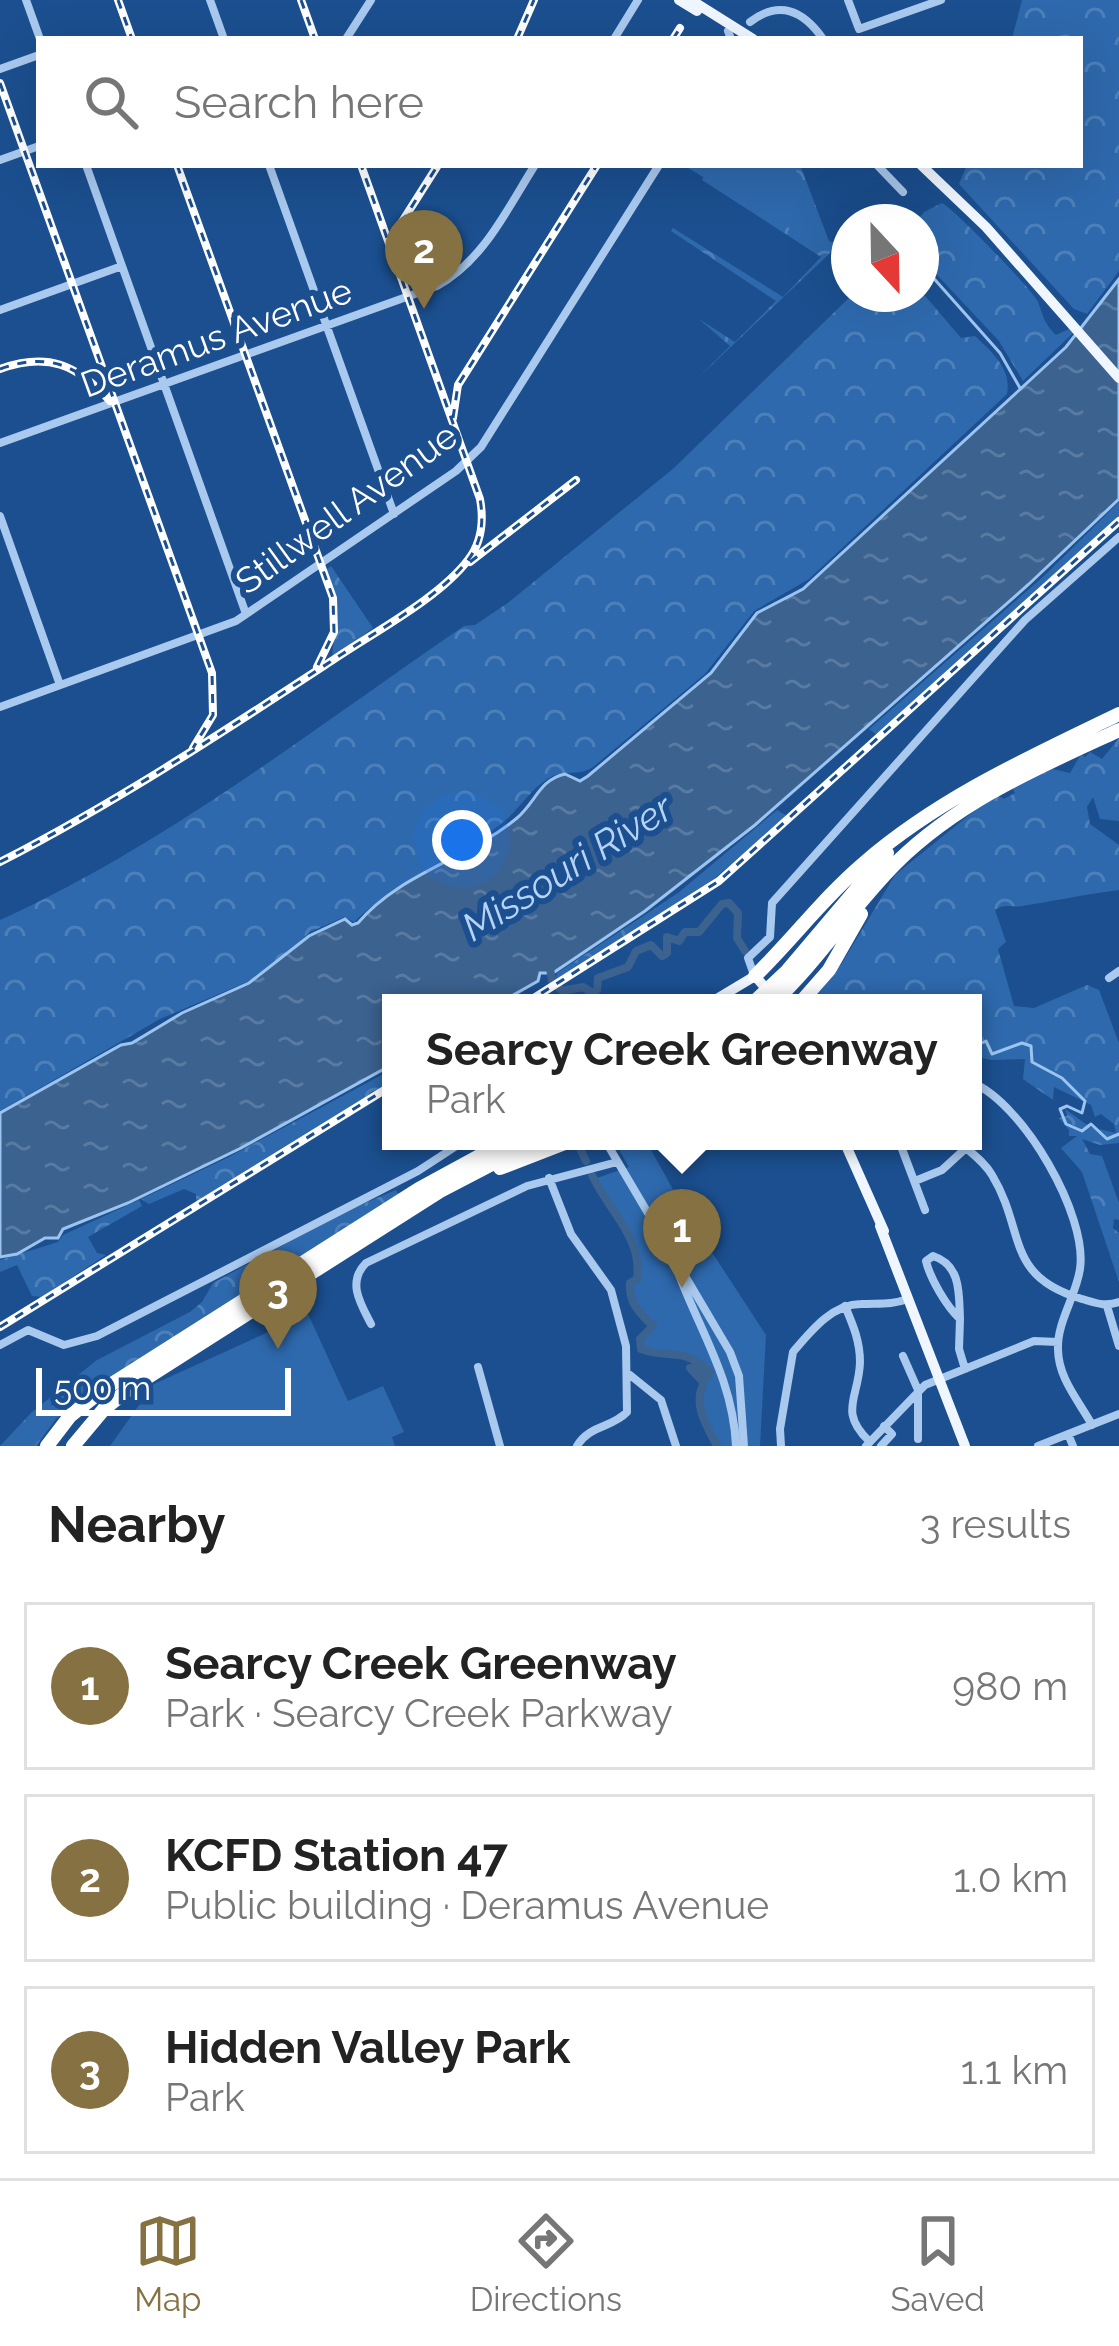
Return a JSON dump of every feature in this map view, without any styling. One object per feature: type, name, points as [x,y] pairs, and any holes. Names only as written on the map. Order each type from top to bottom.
[{"type":"highway","points":[[763,990],[856,870],[988,777],[1119,715]]},
{"type":"highway","points":[[763,990],[792,976],[898,862],[952,815],[990,791],[1119,730]]},
{"type":"highway","points":[[792,976],[876,864],[922,821]]},
{"type":"highway","points":[[808,994],[829,970],[898,862]]},
{"type":"highway","points":[[47,1446],[70,1416],[101,1391],[479,1150]]},
{"type":"highway","points":[[446,1173],[490,1150]]},
{"type":"highway","points":[[73,1446],[104,1408],[129,1389],[413,1208],[519,1150]]},
{"type":"highway","points":[[413,1208],[549,1150]]},
{"type":"main road","points":[[679,0],[730,32]]},
{"type":"main road","points":[[692,0],[730,32]]},
{"type":"main road","points":[[928,168],[1119,374]]},
{"type":"main road","points":[[848,1150],[965,1446]]},
{"type":"street","points":[[26,0],[39,36]]},
{"type":"street","points":[[210,0],[223,36]]},
{"type":"street","points":[[348,36],[371,0]]},
{"type":"street","points":[[616,36],[638,0]]},
{"type":"street","points":[[848,0],[859,29],[940,0]]},
{"type":"street","points":[[730,32],[750,22],[765,4],[784,1],[800,8],[821,36]]},
{"type":"street","points":[[750,22],[753,36]]},
{"type":"street","points":[[0,69],[36,56]]},
{"type":"street","points":[[0,160],[36,147]]},
{"type":"street","points":[[87,168],[246,614]]},
{"type":"street","points":[[270,168],[394,514]]},
{"type":"street","name":"Deramus Avenue","points":[[0,443],[430,289],[456,274],[485,244],[533,168]]},
{"type":"street","name":"Stillwell Avenue","points":[[0,707],[199,637],[246,614],[456,471],[481,447],[657,168]]},
{"type":"street","points":[[880,168],[903,193]]},
{"type":"street","points":[[0,310],[122,266]]},
{"type":"street","points":[[0,516],[60,685]]},
{"type":"street","points":[[763,990],[748,958],[770,938],[772,904],[1025,620],[1119,537]]},
{"type":"street","points":[[1109,978],[1119,971]]},
{"type":"street","points":[[982,1088],[1005,1102],[1052,1172],[1080,1249],[1079,1273],[1058,1342],[1068,1385],[1092,1425]]},
{"type":"street","points":[[0,1347],[36,1334],[64,1345],[98,1336],[450,1150]]},
{"type":"street","points":[[611,1150],[673,1257],[724,1373],[740,1446]]},
{"type":"street","points":[[903,1150],[925,1210]]},
{"type":"street","points":[[915,1180],[942,1170],[959,1150]]},
{"type":"street","points":[[968,1150],[995,1180],[1030,1268],[1047,1286],[1107,1306],[1119,1302]]},
{"type":"street","points":[[371,1324],[355,1288],[358,1272],[366,1263],[549,1178],[617,1162]]},
{"type":"street","points":[[549,1178],[571,1234],[611,1290],[629,1374],[626,1414],[591,1430],[577,1446]]},
{"type":"street","points":[[960,1319],[942,1303],[938,1280],[928,1271],[926,1261],[933,1256],[953,1270],[959,1286],[960,1319],[959,1349],[965,1369]]},
{"type":"street","points":[[781,1446],[793,1352],[826,1315],[845,1306],[888,1305],[908,1299]]},
{"type":"street","points":[[845,1306],[858,1341],[852,1416],[868,1444],[918,1390],[939,1378],[1034,1341],[1058,1342]]},
{"type":"street","points":[[1107,1306],[1119,1346]]},
{"type":"street","points":[[903,1356],[918,1390],[919,1439]]},
{"type":"street","points":[[478,1367],[500,1446]]},
{"type":"street","points":[[629,1374],[661,1400],[676,1446]]},
{"type":"street","points":[[1038,1446],[1119,1414]]},
{"type":"street","points":[[881,1446],[892,1434],[884,1426]]},
{"type":"street","points":[[1068,1434],[1073,1446]]},
{"type":"green space","points":[[1022,0],[1119,0],[1119,271],[1087,314],[1074,309],[959,184],[966,168],[1083,168],[1083,36],[1013,36]]},
{"type":"green space","points":[[688,168],[795,168],[823,249]]},
{"type":"green space","points":[[795,168],[801,168],[831,251],[697,379],[730,346],[699,319],[735,342],[776,301],[671,231],[673,228],[783,297],[821,257],[702,180],[704,176],[823,249]]},
{"type":"green space","points":[[939,204],[977,234],[1023,282],[1056,335],[1069,329],[1073,333],[1023,381],[999,341],[939,277]]},
{"type":"green space","points":[[834,312],[939,312],[961,338],[975,336],[1004,369],[1007,394],[809,579],[754,611],[705,674],[593,767],[549,778],[502,823],[389,894],[354,922],[344,917],[310,932],[247,982],[160,1019],[0,1111],[0,920],[180,821],[464,626],[475,625],[674,468]]},
{"type":"green space","points":[[1119,502],[1119,518],[877,735],[869,729],[1044,576]]},
{"type":"green space","points":[[331,566],[373,628],[332,658],[337,604],[326,570]]},
{"type":"green space","points":[[1119,738],[1119,821],[1100,819],[1093,797],[1087,807],[1090,824],[1119,845],[1119,890],[995,910],[1006,942],[998,949],[1014,1006],[1034,1008],[1087,985],[1099,990],[1119,1043],[1119,1143],[1100,1145],[1082,1139],[1090,1154],[1102,1156],[1119,1203],[1119,1220],[1114,1219],[1113,1228],[1119,1233],[1119,1282],[1082,1172],[1061,1148],[1077,1136],[1069,1136],[1059,1118],[1067,1116],[1065,1109],[1090,1127],[1116,1133],[1114,1124],[1101,1114],[1095,1117],[1091,1105],[1054,1087],[1053,1100],[1023,1079],[1025,1059],[982,1058],[982,994],[817,994],[842,963],[895,875],[995,794],[1004,799],[1015,793],[1012,787],[1052,769],[1070,773],[1081,754],[1085,757],[1090,752],[1102,759]]},
{"type":"green space","points":[[777,810],[787,816],[688,901],[555,981],[557,973],[678,893]]},
{"type":"green space","points":[[382,1075],[382,1089],[196,1202],[196,1194],[184,1189],[149,1204],[141,1199]]},
{"type":"green space","points":[[619,1150],[651,1150],[766,1335],[760,1446],[717,1446],[699,1403],[703,1383],[690,1368],[698,1367],[708,1376],[710,1372],[684,1355],[641,1349],[640,1339],[653,1326],[639,1313],[631,1296],[630,1283],[637,1278],[635,1250],[594,1179],[629,1167]]},
{"type":"green space","points":[[396,1190],[399,1195],[82,1397],[56,1419],[36,1446],[0,1446],[32,1412],[97,1360],[190,1312],[213,1283],[346,1211]]},
{"type":"green space","points":[[139,1200],[142,1206],[88,1237],[97,1253],[106,1255],[42,1297],[32,1296],[17,1265],[0,1272],[0,1260],[58,1242],[63,1235]]},
{"type":"green space","points":[[308,1314],[348,1401],[383,1386],[404,1432],[392,1437],[395,1446],[110,1446],[154,1384]]},
{"type":"water","name":"Missouri River","points":[[1119,279],[1119,499],[755,825],[645,911],[553,973],[540,973],[538,981],[515,994],[382,994],[382,1070],[241,1148],[63,1229],[58,1238],[45,1238],[17,1254],[0,1257],[0,1113],[182,1013],[249,983],[309,936],[345,919],[352,925],[358,923],[394,891],[517,818],[556,777],[565,774],[580,781],[588,776],[711,673],[757,613],[803,589],[1066,347]]},
{"type":"waterway","points":[[939,284],[1000,353],[1020,388]]},
{"type":"waterway","points":[[550,968],[552,981],[562,991],[597,990],[598,978],[628,967],[636,951],[651,945],[662,956],[667,953],[667,937],[679,941],[685,932],[699,932],[722,904],[729,903],[738,913],[737,938],[745,951]]},
{"type":"waterway","points":[[982,1043],[986,1041],[992,1054],[1022,1043],[1031,1046],[1032,1062],[1062,1078],[1085,1101],[1082,1113],[1067,1106],[1060,1109],[1066,1124],[1082,1131],[1091,1124],[1107,1139],[1119,1134]]},
{"type":"waterway","points":[[581,1150],[586,1161]]},
{"type":"waterway","points":[[592,1175],[635,1250],[637,1279],[630,1283],[631,1296],[653,1326],[640,1339],[641,1349],[683,1356],[710,1372],[708,1376],[698,1367],[690,1368],[704,1383],[700,1407],[717,1446]]},
{"type":"railway","points":[[118,0],[131,36]]},
{"type":"railway","points":[[301,0],[314,36]]},
{"type":"railway","points":[[518,36],[534,0]]},
{"type":"railway","points":[[675,36],[680,28]]},
{"type":"railway","points":[[0,83],[212,673],[213,715],[193,748]]},
{"type":"railway","points":[[178,168],[333,598],[334,632],[317,667]]},
{"type":"railway","points":[[0,862],[171,764],[406,613],[441,588],[473,553],[481,531],[480,499],[362,168]]},
{"type":"railway","points":[[395,258],[400,225],[436,168]]},
{"type":"railway","points":[[453,418],[458,385],[595,168]]},
{"type":"railway","points":[[0,369],[32,362],[60,365],[86,378],[110,401]]},
{"type":"railway","points":[[470,562],[576,480]]},
{"type":"railway","points":[[540,994],[719,881],[1119,521]]},
{"type":"railway","points":[[0,1327],[382,1092]]},
{"type":"place","name":"KCFD Station 47","points":[[424,309]]},
{"type":"place","name":"Searcy Creek Greenway","points":[[682,1288]]},
{"type":"place","name":"Hidden Valley Park","points":[[278,1349]]}]
